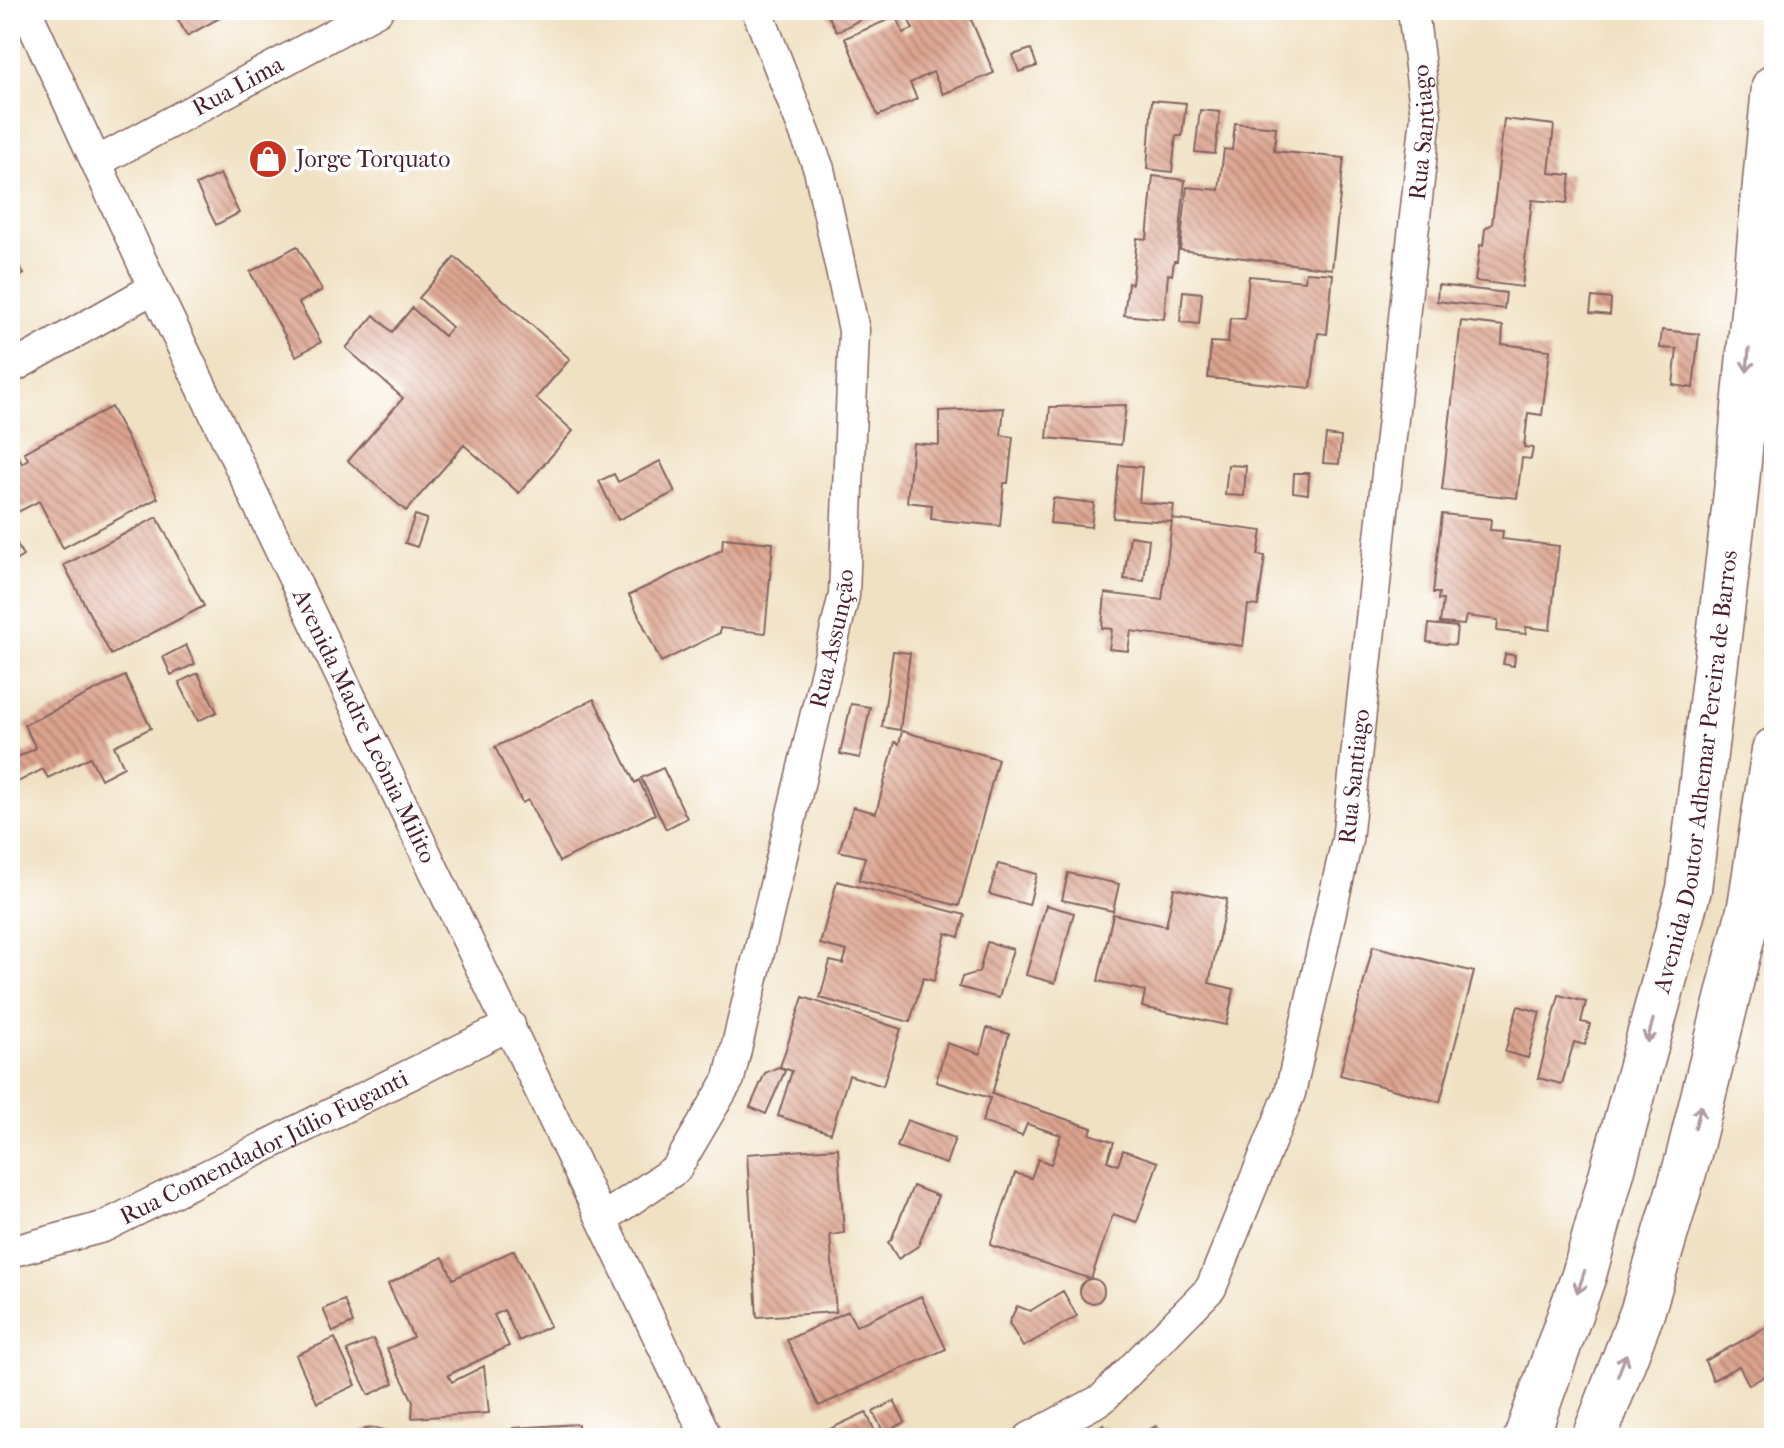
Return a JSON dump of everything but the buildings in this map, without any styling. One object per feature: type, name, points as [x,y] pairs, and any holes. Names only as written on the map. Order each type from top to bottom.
[{"type":"street","name":"Avenida Madre Leônia Milito","points":[[26,10],[154,288],[604,1218],[707,1438]]},
{"type":"street","name":"Rua Lima","points":[[97,162],[378,10]]},
{"type":"street","name":"Rua Assunção","points":[[604,1218],[676,1169],[729,1079],[844,595],[854,330],[819,169],[757,10]]},
{"type":"street","name":"Rua Santiago","points":[[1029,1438],[1102,1399],[1211,1288],[1290,1093],[1347,840],[1426,116],[1413,10]]},
{"type":"street","name":"Avenida Doutor Adhemar Pereira de Barros","points":[[1526,1438],[1584,1275],[1689,889],[1766,247],[1774,87]]},
{"type":"street","points":[[10,369],[154,288]]},
{"type":"street","points":[[1594,1438],[1642,1313],[1687,1162],[1750,906],[1774,750]]},
{"type":"street","name":"Rua Comendador Júlio Fuganti","points":[[10,1252],[103,1227],[510,1025]]},
{"type":"street","points":[[1621,1138],[1687,1162]]},
{"type":"place","name":"Jorge Torquato","points":[[268,159]]}]
